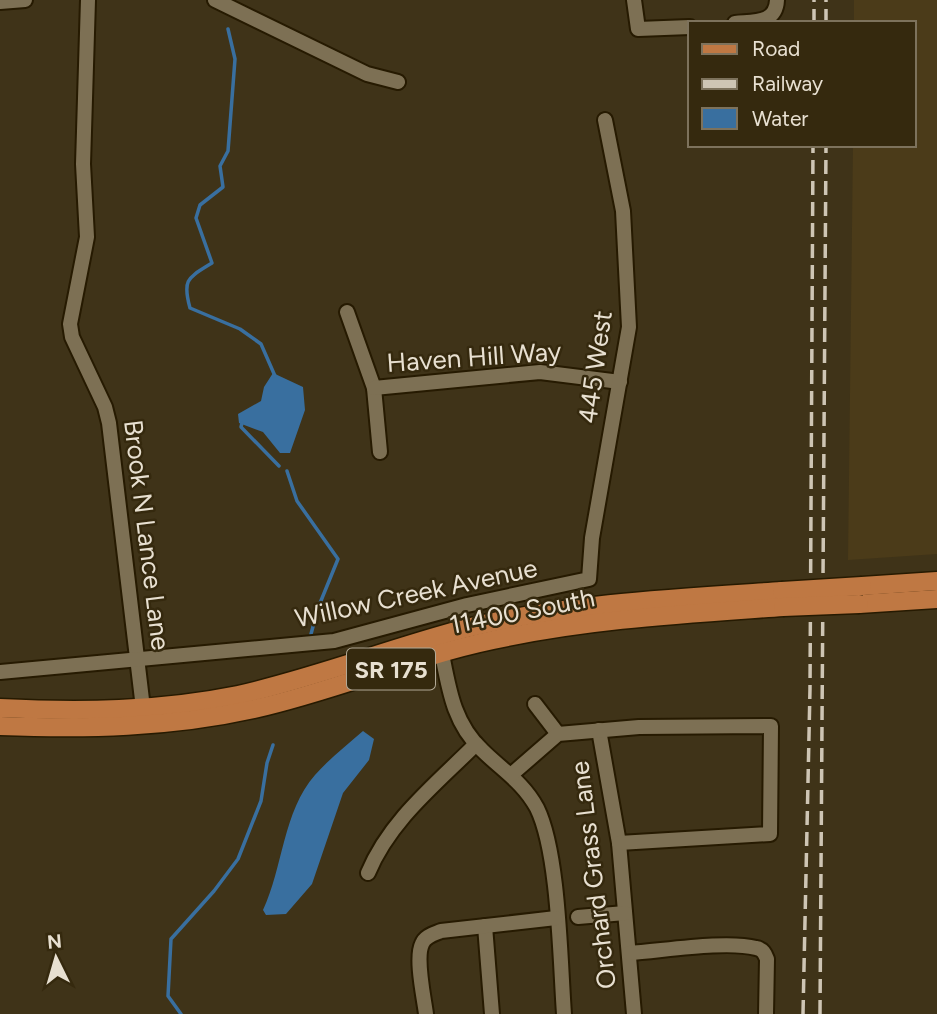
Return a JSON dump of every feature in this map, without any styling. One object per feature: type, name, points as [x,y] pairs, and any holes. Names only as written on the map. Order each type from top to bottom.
[{"type":"main road","name":"11400 South","points":[[860,595],[937,581]]},
{"type":"main road","name":"11400 South","points":[[0,708],[94,711],[144,708],[236,695],[467,628],[538,613],[589,606],[860,595],[937,599]]},
{"type":"main road","name":"11400 South","points":[[0,726],[105,728],[183,722],[292,700],[442,654],[533,631],[783,599]]},
{"type":"main road","points":[[442,654],[447,643],[514,625],[538,613]]},
{"type":"street","points":[[0,2],[25,0]]},
{"type":"street","name":"Brook N Lance Lane","points":[[88,0],[83,164],[86,237],[70,330],[109,424],[144,708]]},
{"type":"street","points":[[215,0],[367,74],[398,82]]},
{"type":"street","points":[[634,0],[638,29],[688,27]]},
{"type":"street","points":[[754,21],[773,16],[776,0]]},
{"type":"street","name":"445 West","points":[[589,579],[593,538],[629,327],[625,234],[605,120]]},
{"type":"street","points":[[347,312],[374,388],[380,452]]},
{"type":"street","name":"Haven Hill Way","points":[[374,388],[540,372],[620,382]]},
{"type":"street","name":"Willow Creek Avenue","points":[[0,672],[334,641],[477,603],[589,579]]},
{"type":"street","points":[[442,654],[452,704],[461,725],[476,744],[512,774],[533,802],[545,830],[564,1014]]},
{"type":"street","points":[[535,704],[558,734]]},
{"type":"street","points":[[512,774],[558,734],[600,730],[771,726],[770,834],[619,843]]},
{"type":"street","name":"Orchard Grass Lane","points":[[600,730],[619,843],[634,1014]]},
{"type":"street","points":[[368,873],[383,840],[398,821],[476,744]]},
{"type":"street","points":[[578,917],[625,913]]},
{"type":"street","points":[[426,1014],[420,957],[422,943],[429,936],[441,931],[556,918]]},
{"type":"street","points":[[485,926],[492,1014]]},
{"type":"street","points":[[628,953],[722,947],[756,948],[764,951],[767,959],[766,1014]]},
{"type":"shaded area","points":[[854,0],[937,0],[937,554],[848,560],[853,147],[916,147],[916,21],[854,21]]},
{"type":"water","points":[[273,373],[303,387],[305,410],[290,453],[280,453],[263,432],[239,423],[238,414],[261,401],[264,387]]},
{"type":"water","points":[[363,731],[374,739],[369,760],[343,793],[312,884],[286,914],[266,915],[263,910],[290,822],[304,789],[326,763]]},
{"type":"waterway","points":[[228,29],[235,59],[228,151],[220,166],[223,187],[200,205],[196,218],[212,263],[192,276],[187,291],[190,308],[240,329],[261,344],[275,376]]},
{"type":"waterway","points":[[242,423],[241,427],[279,466]]},
{"type":"waterway","points":[[287,471],[297,501],[338,559],[318,608],[311,634]]},
{"type":"waterway","points":[[181,1014],[168,996],[171,939],[214,891],[238,859],[261,801],[273,745]]},
{"type":"railway","points":[[814,0],[814,21]]},
{"type":"railway","points":[[826,0],[826,21]]},
{"type":"railway","points":[[803,1014],[810,689],[813,147]]},
{"type":"railway","points":[[820,1014],[826,147]]}]
